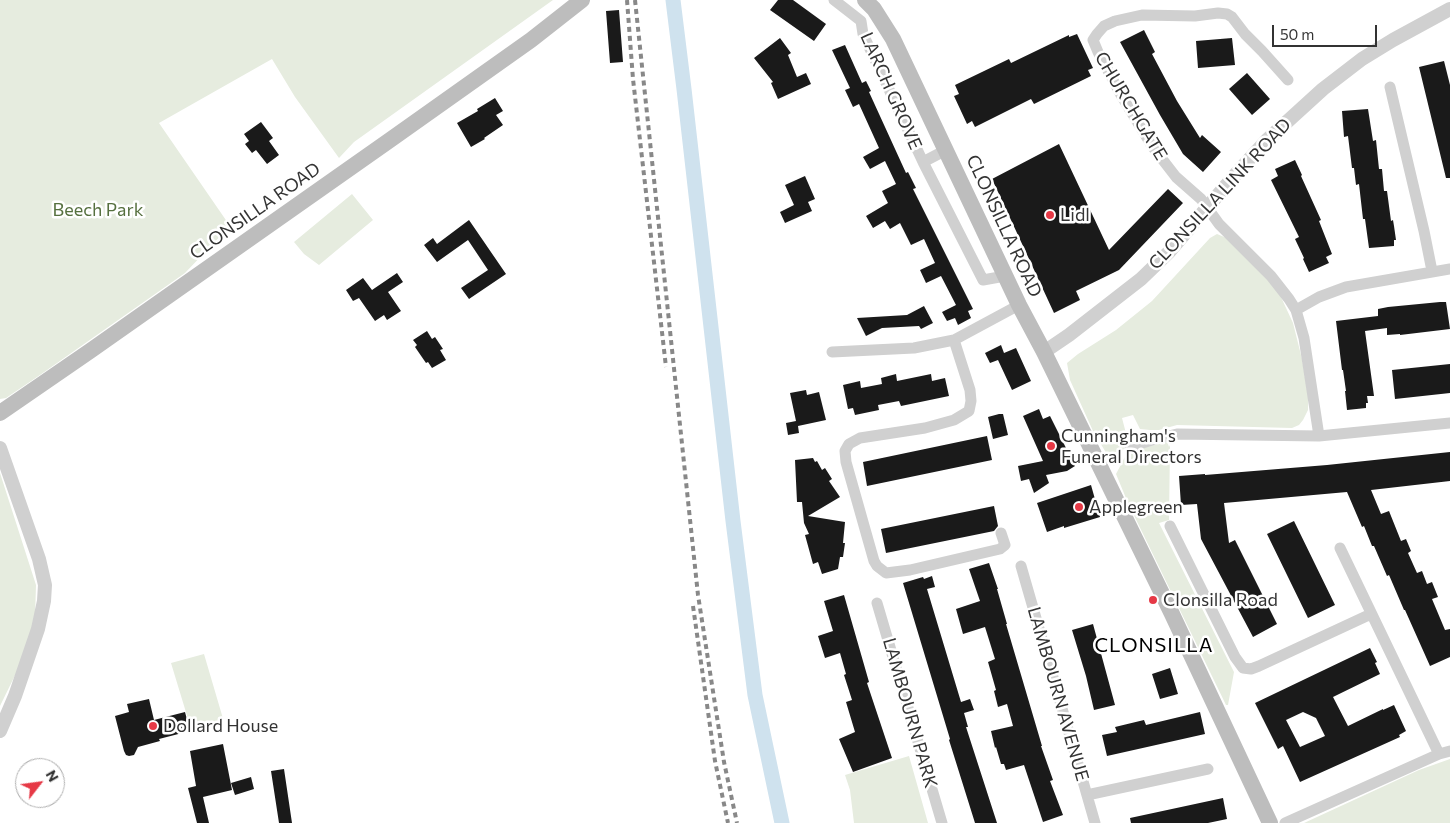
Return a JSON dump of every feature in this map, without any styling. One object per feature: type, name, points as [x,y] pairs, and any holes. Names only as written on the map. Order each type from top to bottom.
[{"type":"main road","name":"CLONSILLA ROAD","points":[[0,413],[531,40],[582,0]]},
{"type":"main road","name":"CLONSILLA ROAD","points":[[868,3],[892,39],[1019,305],[1044,352],[1172,614],[1270,823]]},
{"type":"street","name":"LARCH GROVE","points":[[834,0],[861,21]]},
{"type":"street","name":"LARCH GROVE","points":[[868,3],[861,21],[863,34],[923,162],[983,280],[1005,276]]},
{"type":"street","name":"CLONSILLA LINK ROAD","points":[[1044,352],[1141,279],[1169,252],[1267,140],[1323,89],[1362,59],[1450,9]]},
{"type":"street","name":"CHURCHGATE","points":[[1208,208],[1166,166],[1142,131],[1093,40],[1104,26],[1115,21],[1142,16],[1227,14],[1232,17],[1244,34],[1288,80]]},
{"type":"street","points":[[1390,87],[1432,271]]},
{"type":"street","name":"LARCH GROVE","points":[[923,162],[946,150]]},
{"type":"street","points":[[1208,208],[1219,224],[1271,276],[1296,310],[1304,338],[1319,436]]},
{"type":"street","points":[[1296,310],[1319,297],[1346,287],[1450,269]]},
{"type":"street","points":[[832,352],[914,348],[954,340],[1019,305]]},
{"type":"street","points":[[954,340],[970,390],[971,401],[969,411],[954,420],[925,428],[860,438],[850,444],[845,451],[846,462],[874,561],[886,573],[910,570],[1000,549],[1004,545],[1001,533]]},
{"type":"street","points":[[1130,447],[1178,434],[1319,436],[1450,423]]},
{"type":"street","points":[[0,448],[39,560],[45,585],[44,601],[38,629],[0,731]]},
{"type":"street","points":[[1170,526],[1235,657],[1243,668],[1251,669],[1260,666],[1371,614]]},
{"type":"street","points":[[1285,823],[1444,752],[1371,614],[1340,548]]},
{"type":"street","name":"LAMBOURN AVENUE","points":[[1021,566],[1095,823]]},
{"type":"street","name":"LAMBOURN PARK","points":[[878,603],[942,823]]},
{"type":"street","points":[[1086,795],[1208,768]]},
{"type":"green space","name":"Beech Park","points":[[0,0],[553,0],[354,142],[339,158],[295,97],[272,59],[159,123],[230,226],[185,273],[40,375],[6,398],[0,399]]},
{"type":"green space","points":[[352,194],[373,220],[319,265],[304,254],[294,242]]},
{"type":"green space","points":[[1217,234],[1229,239],[1260,268],[1280,295],[1293,323],[1302,359],[1308,396],[1308,410],[1299,425],[1292,428],[1177,425],[1159,430],[1150,430],[1140,429],[1133,415],[1122,418],[1128,441],[1114,466],[1093,431],[1070,380],[1067,363],[1116,330],[1152,301],[1210,238]]},
{"type":"green space","points":[[1167,441],[1169,447],[1170,445],[1169,520],[1159,523],[1234,672],[1228,705],[1226,705],[1128,503],[1116,474],[1127,453]]},
{"type":"green space","points":[[0,473],[36,585],[35,617],[23,659],[0,706]]},
{"type":"green space","points":[[204,654],[224,722],[192,732],[171,663]]},
{"type":"green space","points":[[909,756],[928,823],[854,823],[850,790],[845,775]]},
{"type":"green space","points":[[1450,759],[1450,823],[1304,823],[1419,770]]},
{"type":"building","points":[[778,0],[793,0],[826,24],[814,41],[770,10]]},
{"type":"building","points":[[619,10],[623,62],[610,63],[606,11]]},
{"type":"building","points":[[1144,30],[1155,52],[1152,54],[1177,101],[1200,138],[1202,135],[1221,152],[1203,172],[1183,154],[1120,42]]},
{"type":"building","points":[[1077,34],[1093,68],[1088,70],[1091,76],[1034,104],[1031,99],[975,127],[972,121],[967,124],[954,96],[959,94],[955,85],[1009,59],[1011,63],[1069,35],[1069,37]]},
{"type":"building","points":[[780,38],[791,53],[788,55],[797,77],[806,73],[811,84],[778,99],[771,83],[773,82],[754,58]]},
{"type":"building","points":[[1232,38],[1235,65],[1198,68],[1196,41]]},
{"type":"building","points":[[845,45],[862,83],[866,81],[871,91],[869,92],[906,173],[908,172],[916,188],[913,189],[973,309],[968,311],[971,318],[958,325],[955,318],[947,321],[942,312],[956,305],[941,276],[926,283],[920,270],[935,263],[924,239],[911,245],[900,223],[890,229],[885,221],[873,228],[866,216],[888,203],[882,191],[896,184],[885,161],[870,169],[863,157],[879,148],[859,104],[853,107],[845,90],[850,88],[832,50]]},
{"type":"building","points":[[1444,61],[1450,85],[1450,178],[1446,178],[1419,67]]},
{"type":"building","points":[[1247,73],[1270,99],[1252,115],[1229,89]]},
{"type":"building","points":[[495,98],[503,111],[496,115],[503,125],[471,147],[457,123],[478,111],[477,109]]},
{"type":"building","points":[[1368,109],[1373,141],[1376,140],[1379,169],[1382,169],[1384,191],[1387,191],[1391,221],[1393,220],[1396,240],[1394,240],[1394,246],[1369,248],[1359,184],[1356,185],[1354,168],[1352,168],[1348,136],[1344,137],[1342,111]]},
{"type":"building","points":[[261,122],[273,138],[269,141],[279,155],[267,164],[256,150],[252,153],[245,144],[249,141],[244,134]]},
{"type":"building","name":"Lidl","points":[[1059,144],[1109,250],[1168,189],[1183,203],[1119,270],[1076,291],[1080,300],[1054,313],[992,179]]},
{"type":"building","points":[[1295,160],[1321,220],[1319,221],[1332,254],[1326,257],[1329,263],[1309,272],[1295,239],[1299,237],[1271,180],[1278,176],[1275,169]]},
{"type":"building","points":[[805,176],[815,199],[808,202],[812,211],[785,223],[780,212],[794,205],[785,185]]},
{"type":"building","points":[[469,220],[506,274],[469,299],[461,288],[488,270],[468,240],[437,262],[424,245],[433,238],[437,244]]},
{"type":"building","points":[[397,273],[403,282],[388,292],[401,311],[387,320],[384,315],[375,321],[359,298],[353,301],[346,290],[363,278],[372,290]]},
{"type":"building","points":[[1446,302],[1450,329],[1400,335],[1387,335],[1387,328],[1365,331],[1374,396],[1367,396],[1368,403],[1366,403],[1366,408],[1347,410],[1336,321],[1378,316],[1378,309],[1388,307]]},
{"type":"building","points":[[924,306],[933,323],[921,329],[919,326],[882,328],[866,336],[857,318],[907,315]]},
{"type":"building","points":[[427,331],[432,339],[435,337],[443,349],[440,350],[446,360],[432,368],[428,362],[426,363],[415,347],[417,345],[413,340]]},
{"type":"building","points":[[1001,345],[1004,353],[1016,348],[1031,381],[1012,390],[998,360],[990,363],[985,353]]},
{"type":"building","points":[[1450,364],[1450,393],[1395,399],[1392,370]]},
{"type":"building","points":[[896,374],[897,381],[931,374],[932,381],[945,378],[949,396],[901,406],[899,401],[878,405],[879,410],[855,415],[853,408],[848,409],[843,385],[860,381],[861,388],[882,384],[881,378]]},
{"type":"building","points":[[806,390],[807,395],[819,392],[826,420],[798,426],[799,433],[788,435],[786,423],[796,421],[790,393]]},
{"type":"building","name":"Cunningham's Funeral Directors","points":[[1039,409],[1043,419],[1050,416],[1075,466],[1067,471],[1046,475],[1049,483],[1034,493],[1029,479],[1021,481],[1018,466],[1043,461],[1023,416]]},
{"type":"building","points":[[1003,414],[1008,435],[993,439],[988,417]]},
{"type":"building","points":[[987,436],[992,460],[867,486],[863,462]]},
{"type":"building","points":[[1450,452],[1450,481],[1371,490],[1381,514],[1389,511],[1401,541],[1406,539],[1411,551],[1408,553],[1417,573],[1422,571],[1427,584],[1432,582],[1438,597],[1432,599],[1445,630],[1450,629],[1450,657],[1430,666],[1389,575],[1387,576],[1364,526],[1362,527],[1347,492],[1224,503],[1229,543],[1235,540],[1277,624],[1253,637],[1201,539],[1197,504],[1181,505],[1179,476],[1327,465]]},
{"type":"building","points":[[813,458],[822,470],[825,468],[832,479],[829,481],[840,497],[808,516],[845,522],[843,557],[840,557],[838,569],[822,574],[818,562],[813,564],[805,535],[809,534],[804,523],[802,502],[797,502],[795,460]]},
{"type":"building","points":[[1091,485],[1100,517],[1047,532],[1037,503]]},
{"type":"building","points":[[994,506],[998,526],[994,531],[886,553],[881,529]]},
{"type":"building","points":[[1294,521],[1335,605],[1308,618],[1267,534]]},
{"type":"building","points":[[989,563],[998,589],[1006,624],[1041,746],[1053,780],[1050,781],[1063,815],[1043,822],[1024,765],[1006,770],[1004,764],[1001,764],[995,748],[991,731],[1013,726],[1007,704],[998,707],[994,691],[996,690],[988,662],[995,659],[985,627],[963,634],[956,609],[980,601],[969,569]]},
{"type":"building","points":[[932,576],[935,587],[927,589],[961,702],[970,699],[974,710],[964,713],[968,727],[966,727],[997,823],[975,823],[903,583]]},
{"type":"building","points":[[844,595],[869,682],[867,683],[892,758],[853,772],[839,739],[855,732],[846,702],[852,700],[844,675],[846,674],[840,653],[825,658],[818,636],[833,631],[824,601]]},
{"type":"building","points":[[1093,624],[1115,705],[1094,710],[1072,630]]},
{"type":"building","points":[[1370,648],[1377,662],[1375,663],[1380,674],[1333,697],[1348,726],[1394,705],[1406,731],[1399,735],[1400,737],[1300,782],[1283,746],[1278,749],[1255,703]],"holes":[[[1303,712],[1316,718],[1325,736],[1300,747],[1286,720]]]},
{"type":"building","points":[[1170,668],[1178,694],[1160,699],[1152,674]]},
{"type":"building","name":"Dollard House","points":[[149,699],[154,720],[185,712],[190,731],[159,739],[160,741],[138,747],[134,755],[126,755],[115,716],[129,712],[127,704]]},
{"type":"building","points":[[1200,712],[1205,734],[1107,756],[1102,735],[1117,732],[1115,727],[1144,720],[1146,725]]},
{"type":"building","points":[[223,744],[232,790],[203,797],[209,823],[197,823],[188,788],[196,786],[190,751]]},
{"type":"building","points":[[284,769],[292,823],[279,823],[271,771]]},
{"type":"building","points":[[251,777],[254,789],[235,795],[231,783]]},
{"type":"building","points":[[1223,798],[1227,819],[1208,823],[1131,823],[1130,818]]},
{"type":"waterway","points":[[673,0],[755,695],[782,823]]},
{"type":"railway","points":[[627,0],[633,79],[666,367]]},
{"type":"railway","points":[[635,0],[698,595],[724,762],[737,823]]},
{"type":"railway","points":[[693,606],[715,761],[728,823]]},
{"type":"place","name":"Lidl","points":[[1050,215]]},
{"type":"place","name":"Cunningham's Funeral Directors","points":[[1051,446]]},
{"type":"place","name":"Applegreen","points":[[1079,507]]},
{"type":"place","name":"Clonsilla Road","points":[[1153,600]]},
{"type":"place","name":"Dollard House","points":[[153,726]]},
{"type":"district","name":"CLONSILLA","points":[[1154,645]]}]
